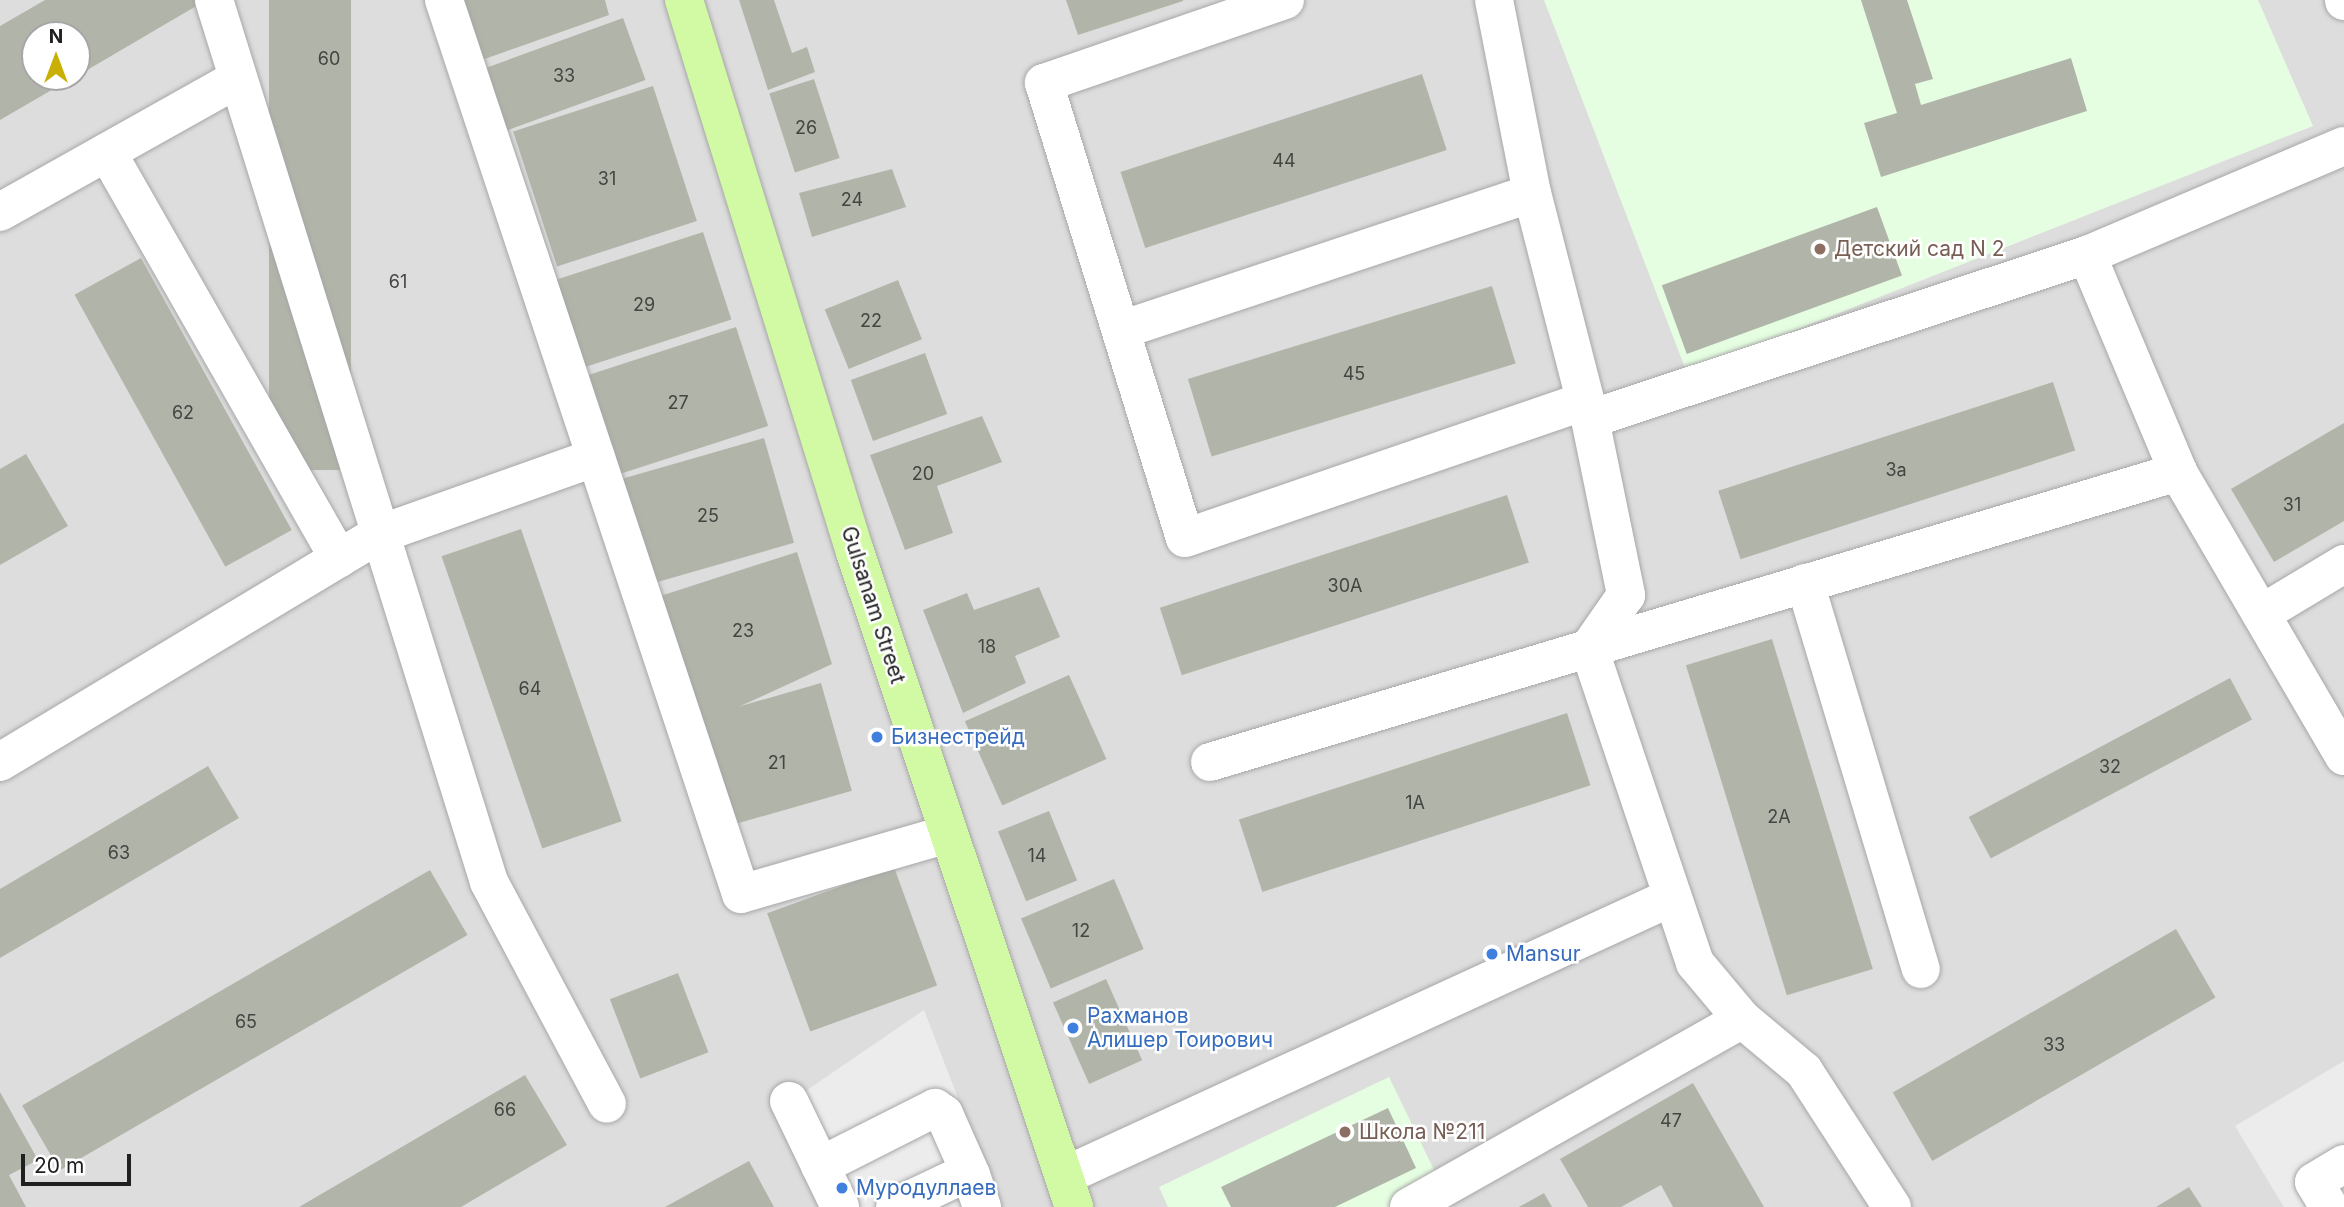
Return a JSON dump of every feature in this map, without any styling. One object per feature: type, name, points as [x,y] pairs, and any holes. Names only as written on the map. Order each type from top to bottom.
[{"type":"main road","name":"Gulsanam Street","points":[[684,0],[948,834],[1069,1192]]},
{"type":"lane","points":[[214,0],[489,882],[607,1104]]},
{"type":"lane","points":[[444,0],[741,894],[948,834]]},
{"type":"lane","points":[[1285,0],[1044,83],[1185,538],[2087,255],[2344,146]]},
{"type":"lane","points":[[1494,0],[1532,192],[1588,410],[1626,595],[1589,648]]},
{"type":"lane","points":[[0,212],[237,79]]},
{"type":"lane","points":[[107,152],[339,559]]},
{"type":"lane","points":[[1121,330],[1532,192]]},
{"type":"lane","points":[[2087,255],[2178,472],[2344,756]]},
{"type":"lane","points":[[0,762],[380,534],[596,457]]},
{"type":"lane","points":[[1210,762],[2178,472]]},
{"type":"lane","points":[[2261,614],[2344,564]]},
{"type":"lane","points":[[1805,583],[1921,969]]},
{"type":"lane","points":[[1589,648],[1695,963],[1742,1019],[1804,1071],[1892,1207]]},
{"type":"lane","points":[[1069,1192],[1672,897]]},
{"type":"lane","points":[[1409,1207],[1742,1019]]},
{"type":"lane","points":[[789,1101],[840,1207]]},
{"type":"lane","points":[[820,1166],[924,1110],[935,1108],[944,1114],[976,1191]]},
{"type":"lane","points":[[2329,1207],[2314,1182],[2344,1164]]},
{"type":"lane","points":[[895,1207],[958,1177],[976,1191]]},
{"type":"shaded area","points":[[0,0],[2344,0],[2344,1207],[0,1207]]},
{"type":"shaded area","name":"Детский сад N 2","points":[[1544,0],[2258,0],[2313,126],[1687,373]]},
{"type":"shaded area","points":[[924,1010],[1000,1207],[829,1207],[778,1110]]},
{"type":"shaded area","points":[[2344,1061],[2344,1207],[2284,1207],[2235,1126]]},
{"type":"shaded area","name":"Школа №211","points":[[1389,1077],[1452,1207],[1168,1207],[1159,1187]]},
{"type":"building","points":[[45,0],[195,0],[198,5],[91,68],[91,21],[21,21],[21,91],[50,91],[0,120],[0,26]]},
{"type":"building","points":[[269,0],[351,0],[351,470],[269,470]]},
{"type":"building","points":[[462,0],[605,0],[609,15],[479,61]]},
{"type":"building","points":[[739,0],[774,0],[792,53],[807,47],[815,72],[768,90]]},
{"type":"building","points":[[1066,0],[1183,0],[1183,1],[1078,35]]},
{"type":"building","points":[[1861,0],[1907,0],[1933,79],[1915,84],[1921,105],[2071,58],[2087,111],[1881,177],[1864,123],[1897,113]]},
{"type":"building","points":[[623,18],[646,80],[506,131],[483,69]]},
{"type":"building","points":[[1422,74],[1447,150],[1145,248],[1121,172]]},
{"type":"building","points":[[814,79],[840,158],[795,172],[769,94]]},
{"type":"building","points":[[653,86],[697,221],[557,266],[513,131]]},
{"type":"building","points":[[892,169],[906,207],[812,237],[799,193]]},
{"type":"building","points":[[1877,207],[1902,276],[1687,354],[1662,285]]},
{"type":"building","points":[[703,232],[731,319],[582,368],[554,281]]},
{"type":"building","points":[[141,258],[292,530],[225,567],[75,295]]},
{"type":"building","points":[[898,280],[922,339],[849,369],[825,310]]},
{"type":"building","points":[[1492,286],[1516,363],[1212,456],[1188,379]]},
{"type":"building","points":[[736,327],[768,426],[620,474],[588,375]]},
{"type":"building","points":[[925,353],[947,414],[873,441],[851,380]]},
{"type":"building","points":[[2053,382],[2075,450],[1740,559],[1718,491]]},
{"type":"building","points":[[982,416],[1002,462],[937,486],[953,533],[905,550],[870,455]]},
{"type":"building","points":[[2344,423],[2344,521],[2274,562],[2231,489]]},
{"type":"building","points":[[764,438],[794,543],[648,585],[618,480]]},
{"type":"building","points":[[26,454],[68,526],[0,565],[0,469]]},
{"type":"building","points":[[1507,495],[1529,563],[1182,675],[1160,608]]},
{"type":"building","points":[[521,529],[622,821],[542,849],[442,556]]},
{"type":"building","points":[[797,552],[832,664],[697,726],[654,598]]},
{"type":"building","points":[[1039,587],[1060,637],[1015,656],[1026,683],[963,713],[923,610],[967,593],[974,610]]},
{"type":"building","points":[[1772,639],[1873,969],[1787,995],[1686,665]]},
{"type":"building","points":[[1069,675],[1106,759],[1002,805],[965,721]]},
{"type":"building","points":[[2230,678],[2252,719],[1991,858],[1969,817]]},
{"type":"building","points":[[821,683],[852,791],[724,827],[693,720]]},
{"type":"building","points":[[1567,713],[1590,785],[1262,892],[1239,820]]},
{"type":"building","points":[[208,766],[239,818],[0,958],[0,889]]},
{"type":"building","points":[[1049,811],[1077,881],[1026,901],[998,832]]},
{"type":"building","points":[[894,867],[937,985],[810,1032],[767,913]]},
{"type":"building","points":[[430,870],[468,935],[60,1170],[22,1106]]},
{"type":"building","points":[[1114,879],[1144,949],[1051,988],[1021,918]]},
{"type":"building","points":[[2176,929],[2216,997],[1932,1161],[1893,1092]]},
{"type":"building","points":[[678,973],[708,1052],[640,1079],[610,999]]},
{"type":"building","points":[[1106,979],[1142,1060],[1089,1084],[1053,1003]]},
{"type":"building","points":[[525,1075],[567,1145],[461,1207],[299,1207]]},
{"type":"building","points":[[1693,1083],[1764,1207],[1673,1207],[1661,1185],[1621,1207],[1588,1207],[1560,1159]]},
{"type":"building","points":[[0,1092],[38,1160],[9,1175],[26,1207],[0,1207]]},
{"type":"building","points":[[1388,1108],[1416,1168],[1335,1207],[1231,1207],[1221,1187]]},
{"type":"building","points":[[749,1161],[774,1207],[665,1207]]},
{"type":"building","points":[[2189,1187],[2202,1207],[2156,1207]]},
{"type":"building","points":[[1544,1193],[1552,1207],[1519,1207]]},
{"type":"place","name":"Детский сад N 2","points":[[1820,249]]},
{"type":"place","name":"Бизнестрейд","points":[[877,737]]},
{"type":"place","name":"Mansur","points":[[1492,954]]},
{"type":"place","name":"Рахманов Алишер Тоирович","points":[[1073,1028]]},
{"type":"place","name":"Школа №211","points":[[1345,1132]]},
{"type":"place","name":"Муродуллаев","points":[[842,1188]]}]
